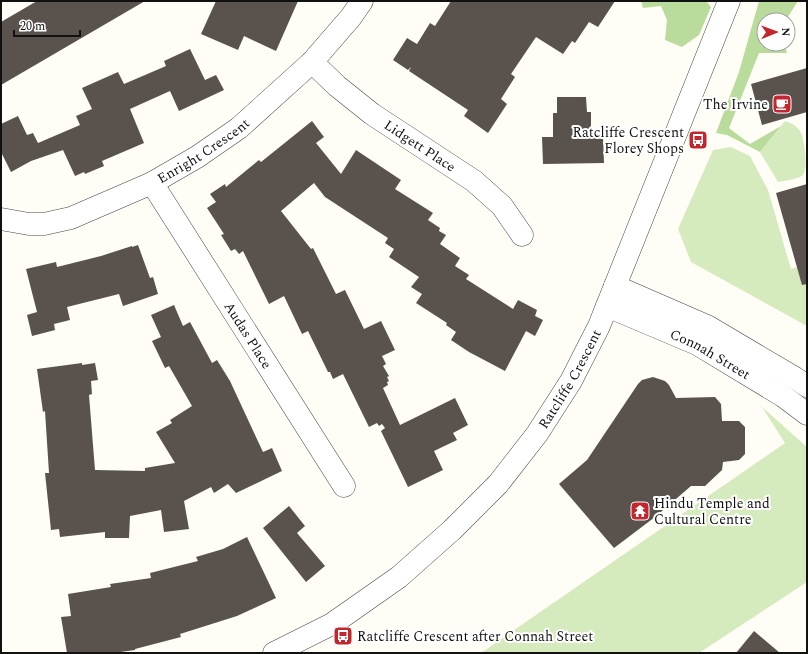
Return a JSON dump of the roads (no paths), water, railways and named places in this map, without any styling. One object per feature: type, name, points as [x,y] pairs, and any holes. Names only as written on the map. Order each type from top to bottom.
[{"type":"street","name":"Enright Crescent","points":[[1,219],[29,224],[44,224],[71,218],[152,184],[197,157],[239,128],[312,62],[351,17],[362,1]]},
{"type":"street","name":"Ratcliffe Crescent","points":[[274,653],[332,624],[399,577],[452,530],[498,484],[537,434],[571,381],[599,326],[729,1]]},
{"type":"street","name":"Lidgett Place","points":[[312,62],[337,86],[372,114],[474,182],[502,206],[522,235]]},
{"type":"street","name":"Audas Place","points":[[152,184],[344,486]]},
{"type":"street","name":"Connah Street","points":[[615,286],[707,326],[807,386]]},
{"type":"street","name":"Connah Street","points":[[607,306],[698,344],[783,396],[807,414]]},
{"type":"place","name":"The Irvine","points":[[782,104]]},
{"type":"place","name":"Ratcliffe Crescent Florey Shops","points":[[698,140]]},
{"type":"place","name":"Hindu Temple and Cultural Centre","points":[[640,511]]},
{"type":"place","name":"Ratcliffe Crescent after Connah Street","points":[[343,636]]}]
